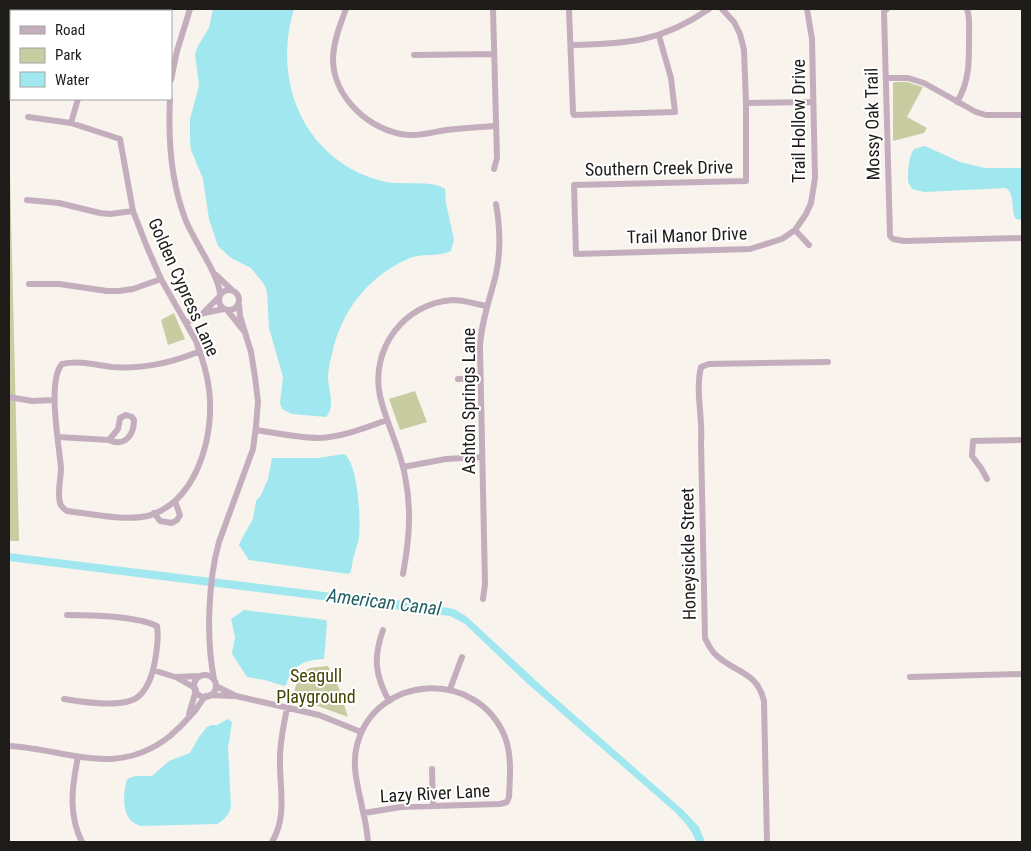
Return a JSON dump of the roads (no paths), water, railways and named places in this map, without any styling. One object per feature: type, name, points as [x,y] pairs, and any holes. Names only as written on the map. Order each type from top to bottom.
[{"type":"street","points":[[172,75],[177,51],[190,9]]},
{"type":"street","points":[[346,9],[336,38],[333,58],[336,76],[342,94],[370,122],[399,134],[409,135],[496,126]]},
{"type":"street","points":[[493,9],[497,158],[494,169]]},
{"type":"street","points":[[570,9],[574,115],[675,112],[671,78],[659,36]]},
{"type":"street","points":[[571,45],[624,44],[659,36],[678,28],[709,9]]},
{"type":"street","points":[[722,9],[734,22],[740,34],[744,50],[746,103],[813,102]]},
{"type":"street","name":"Trail Hollow Drive","points":[[795,230],[806,214],[813,193],[815,178],[811,28],[807,9]]},
{"type":"street","name":"Mossy Oak Trail","points":[[887,9],[884,12],[890,236],[893,239],[904,241],[1022,238]]},
{"type":"street","points":[[957,102],[963,91],[969,70],[969,18],[967,9]]},
{"type":"street","points":[[414,55],[494,54]]},
{"type":"street","points":[[886,78],[908,78],[924,83],[976,112],[986,115],[1022,115]]},
{"type":"street","points":[[28,117],[71,123],[78,100]]},
{"type":"street","points":[[170,100],[171,158],[178,195],[186,220],[220,287],[219,304],[246,335]]},
{"type":"street","name":"Southern Creek Drive","points":[[576,254],[574,185],[746,182],[746,103]]},
{"type":"street","name":"Golden Cypress Lane","points":[[58,437],[61,469],[59,496],[62,508],[67,511],[127,518],[138,517],[154,513],[175,501],[189,485],[199,462],[207,434],[210,412],[209,391],[200,351],[161,279],[134,210],[120,139],[71,123]]},
{"type":"street","points":[[27,200],[59,204],[100,213],[119,213],[134,210]]},
{"type":"street","name":"Ashton Springs Lane","points":[[483,599],[485,584],[480,378],[481,329],[496,273],[499,253],[500,237],[496,204]]},
{"type":"street","points":[[795,230],[810,245]]},
{"type":"street","name":"Trail Manor Drive","points":[[576,254],[750,249],[782,240],[795,230]]},
{"type":"street","points":[[204,313],[225,309],[233,310],[238,305],[240,298],[213,272]]},
{"type":"street","points":[[29,284],[58,284],[119,291],[133,289],[161,279]]},
{"type":"street","points":[[186,323],[204,313],[225,290],[232,290]]},
{"type":"street","points":[[403,574],[410,520],[403,467],[380,396],[378,381],[385,344],[394,330],[421,308],[453,300],[468,301],[486,306]]},
{"type":"street","points":[[9,746],[106,760],[137,755],[164,740],[180,727],[214,691],[215,682],[210,663],[210,615],[214,570],[219,542],[253,449],[256,430],[257,394],[251,352],[238,305]]},
{"type":"street","points":[[109,440],[118,429],[120,418],[126,415],[132,417],[134,425],[128,440],[123,442],[58,437],[54,400],[56,374],[62,364],[76,362],[113,367],[141,366],[168,362],[200,351]]},
{"type":"street","name":"Honeysickle Street","points":[[767,842],[764,701],[762,692],[753,679],[716,656],[705,638],[702,429],[698,378],[701,367],[709,364],[828,362]]},
{"type":"street","points":[[458,379],[480,378]]},
{"type":"street","points":[[9,397],[32,401],[54,400]]},
{"type":"street","points":[[256,430],[318,438],[350,432],[387,420]]},
{"type":"street","points":[[987,479],[972,456],[973,441],[1022,440]]},
{"type":"street","points":[[403,467],[446,459],[482,457]]},
{"type":"street","points":[[154,513],[160,521],[172,523],[180,515],[175,501]]},
{"type":"street","points":[[64,699],[110,703],[129,701],[141,695],[153,670],[158,639],[157,626],[150,623],[104,616],[66,615]]},
{"type":"street","points":[[383,630],[378,646],[376,663],[381,686],[389,701]]},
{"type":"street","points":[[368,842],[355,773],[357,746],[361,732],[370,719],[389,701],[406,692],[424,688],[450,689],[462,657]]},
{"type":"street","points":[[188,718],[194,699],[196,681],[202,676],[210,663]]},
{"type":"street","points":[[153,670],[175,676],[209,676],[236,696]]},
{"type":"street","points":[[910,676],[1022,674]]},
{"type":"street","points":[[175,676],[195,689],[198,694],[236,696],[319,716],[361,732]]},
{"type":"street","name":"Lazy River Lane","points":[[364,813],[401,807],[500,804],[507,802],[509,797],[510,757],[504,734],[490,713],[479,703],[466,695],[450,689]]},
{"type":"street","points":[[272,842],[279,827],[282,808],[280,759],[287,708]]},
{"type":"street","points":[[78,757],[73,783],[72,810],[75,829],[82,842]]},
{"type":"street","points":[[432,769],[432,806]]},
{"type":"water","points":[[213,9],[294,9],[288,37],[287,65],[292,92],[301,116],[316,139],[335,158],[358,172],[386,182],[426,184],[440,186],[445,189],[454,240],[451,251],[410,258],[395,265],[382,274],[359,296],[342,323],[336,338],[328,371],[331,408],[326,417],[292,414],[282,409],[280,403],[283,377],[269,328],[267,292],[264,284],[251,268],[231,258],[218,246],[209,219],[203,179],[191,150],[190,119],[199,86],[195,54],[209,28]]},
{"type":"water","points":[[925,146],[960,162],[985,168],[1022,168],[1022,220],[1016,219],[1014,215],[1011,195],[1006,188],[924,192],[912,189],[908,182],[911,157],[914,149]]},
{"type":"water","points":[[344,454],[349,459],[353,468],[358,493],[359,539],[349,574],[249,560],[239,545],[253,519],[256,501],[261,495],[268,479],[272,458],[318,458]]},
{"type":"water","name":"American Canal","points":[[9,553],[382,598],[454,609],[466,616],[545,689],[684,811],[699,827],[705,842],[696,842],[690,829],[675,812],[529,685],[465,624],[450,616],[9,561]]},
{"type":"water","points":[[244,610],[326,620],[324,659],[305,662],[295,668],[284,686],[247,677],[232,654],[235,637],[231,619]]},
{"type":"water","points":[[228,719],[232,722],[228,748],[231,807],[226,817],[217,824],[140,826],[134,823],[129,818],[125,806],[124,799],[127,779],[135,776],[152,776],[169,761],[190,753],[207,727],[217,725]]},
{"type":"park label","name":"Seagull Playground","points":[[316,685]]}]
